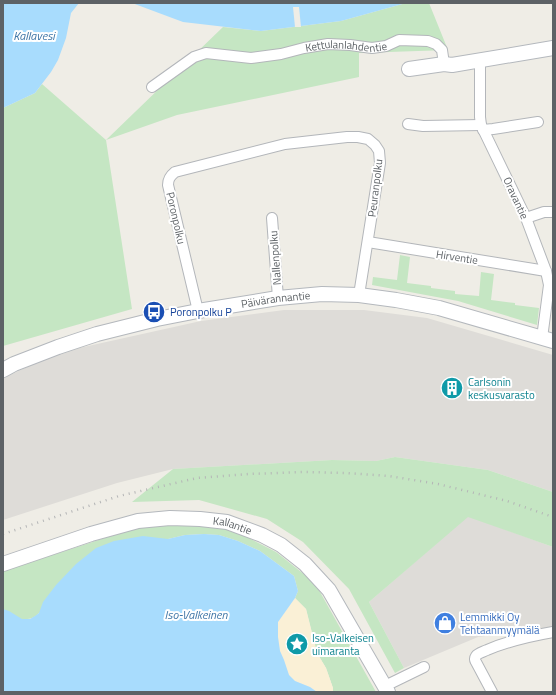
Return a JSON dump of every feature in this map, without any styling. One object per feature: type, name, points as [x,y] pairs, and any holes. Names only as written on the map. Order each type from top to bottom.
[{"type":"street","name":"Kettulanlahdentie","points":[[152,87],[194,57],[206,53],[251,58],[281,54],[328,44],[372,48],[386,46],[399,40],[428,41],[436,44],[442,50],[444,64]]},
{"type":"street","points":[[409,68],[444,64],[452,65],[553,48]]},
{"type":"street","name":"Oravantie","points":[[480,60],[480,117],[482,127],[526,218],[551,286],[548,340]]},
{"type":"street","points":[[408,124],[423,126],[482,127],[493,129],[538,122]]},
{"type":"street","name":"Peuranpolku","points":[[266,148],[285,144],[347,137],[368,139],[375,145],[379,152],[380,163],[359,295]]},
{"type":"street","name":"Poronpolku","points":[[198,311],[168,185],[169,178],[175,172],[266,148]]},
{"type":"street","points":[[526,218],[544,212],[553,212]]},
{"type":"street","name":"Nallenpolku","points":[[272,218],[278,298]]},
{"type":"street","name":"Hirventie","points":[[368,242],[546,271]]},
{"type":"street","name":"Päivärannantie","points":[[3,370],[58,346],[97,334],[157,319],[278,298],[322,294],[359,295],[439,308],[548,340]]},
{"type":"street","name":"Kallantie","points":[[3,564],[91,534],[138,521],[170,518],[227,522],[262,535],[282,545],[305,564],[329,590],[387,689]]},
{"type":"street","points":[[492,692],[476,662],[476,656],[499,645],[526,637],[553,632]]},
{"type":"street","points":[[387,689],[424,667]]},
{"type":"shaded area","points":[[284,310],[364,310],[427,318],[553,355],[553,492],[488,470],[395,457],[376,461],[332,460],[173,469],[117,483],[3,520],[3,378],[61,352],[201,321]]},
{"type":"shaded area","points":[[468,516],[553,547],[553,627],[478,637],[404,668],[369,602]]},
{"type":"green space","points":[[406,3],[429,3],[448,50],[359,53],[359,77],[177,115],[106,140],[223,27],[261,31],[341,21]]},
{"type":"green space","points":[[42,84],[106,140],[132,309],[3,346],[3,108],[35,93]]},
{"type":"green space","points":[[400,255],[410,257],[407,283],[455,291],[455,294],[479,296],[481,272],[494,274],[491,300],[539,308],[537,325],[458,301],[372,285],[373,277],[397,280]]},
{"type":"green space","points":[[395,457],[488,470],[553,492],[553,547],[468,517],[369,602],[404,668],[395,673],[349,589],[303,542],[267,519],[199,500],[132,502],[173,469],[332,460],[376,461]]},
{"type":"green space","points":[[184,523],[233,530],[276,552],[315,583],[376,692],[333,692],[326,668],[317,653],[306,609],[295,598],[298,591],[294,576],[260,551],[238,541],[219,535],[185,535],[168,539],[39,613],[33,618],[22,619],[3,659],[3,571],[145,525]]},
{"type":"sand","name":"Iso-Valkeisen uimaranta","points":[[295,598],[306,609],[317,653],[326,668],[333,692],[317,692],[310,687],[295,681],[289,675],[280,651],[278,622]]},
{"type":"water","name":"Kallavesi","points":[[3,3],[79,3],[71,13],[66,38],[58,60],[51,72],[35,93],[3,108]]},
{"type":"water","points":[[132,3],[406,3],[341,21],[261,31],[183,22]]},
{"type":"water","name":"Iso-Valkeinen","points":[[185,535],[219,535],[238,541],[260,551],[294,576],[298,591],[295,598],[278,622],[280,651],[289,675],[295,681],[310,687],[317,692],[3,692],[3,609],[22,619],[30,619],[35,616],[39,613],[43,602],[56,585],[76,564],[96,548],[114,541],[143,536],[168,539]]},
{"type":"pier","points":[[293,7],[299,7],[301,27],[295,27]]},
{"type":"railway","points":[[3,534],[119,496],[197,478],[304,472],[389,476],[438,484],[507,501],[553,517]]},
{"type":"place","name":"Poronpolku P","points":[[154,312]]},
{"type":"place","name":"Carlsonin keskusvarasto","points":[[452,388]]},
{"type":"place","name":"Lemmikki Oy Tehtaanmyymälä","points":[[445,623]]},
{"type":"place","name":"Iso-Valkeisen uimaranta","points":[[297,644]]}]
